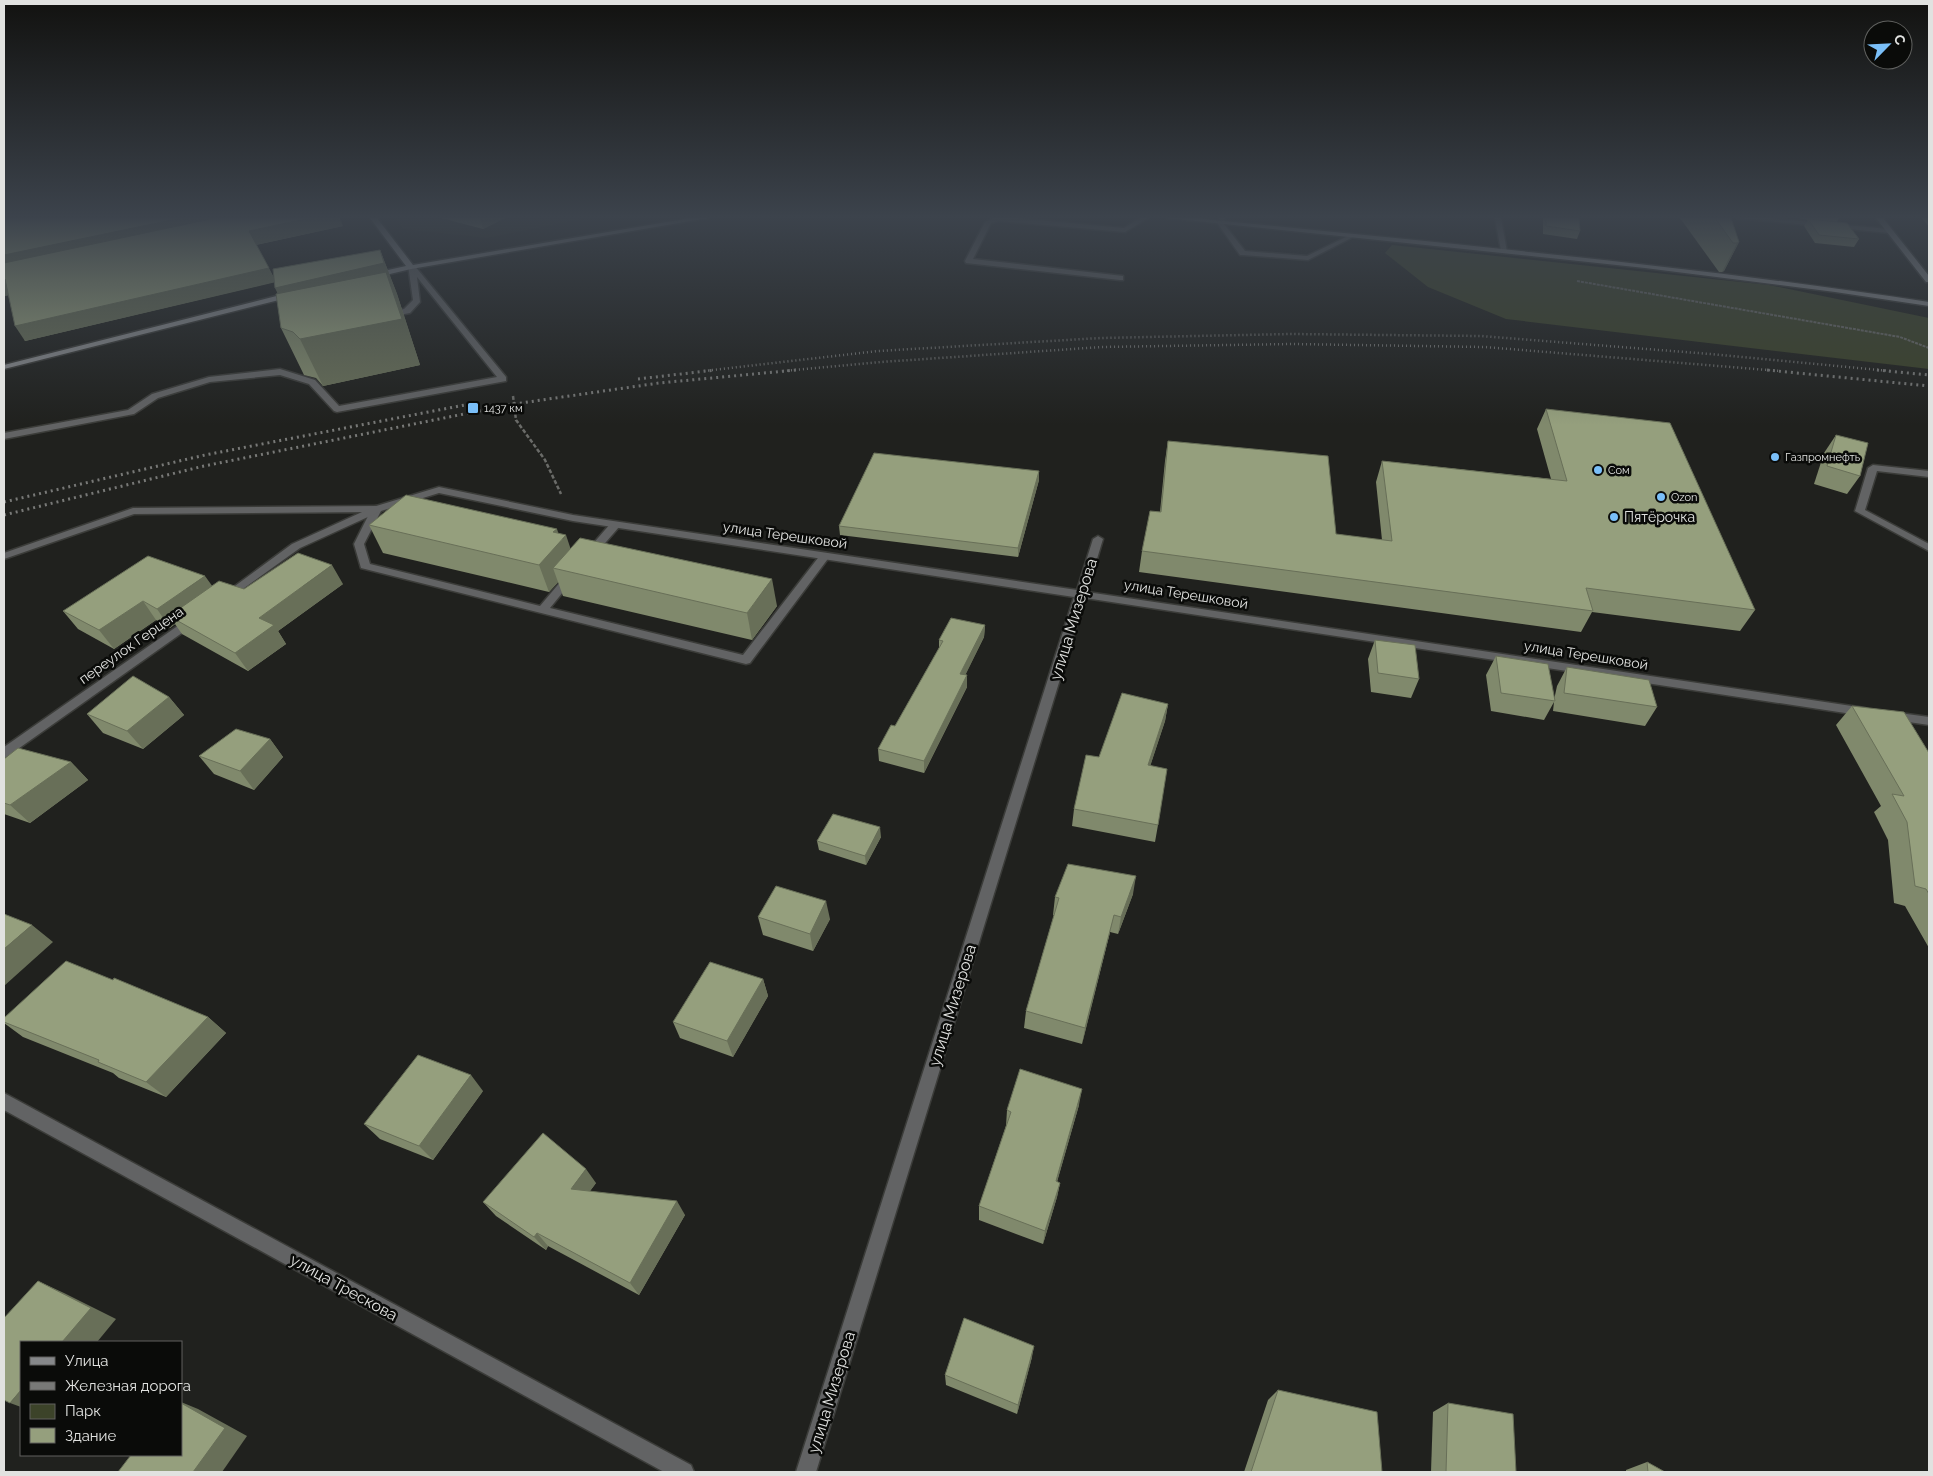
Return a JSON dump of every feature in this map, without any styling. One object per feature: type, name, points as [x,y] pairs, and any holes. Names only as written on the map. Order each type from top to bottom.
[{"type":"main road","points":[[1817,287],[1929,304]]},
{"type":"main road","points":[[4,367],[296,294]]},
{"type":"street","points":[[380,317],[407,311],[416,300],[414,287]]},
{"type":"street","points":[[4,436],[131,412],[155,396],[209,380],[280,372],[312,382],[338,409],[503,379],[427,287]]},
{"type":"street","points":[[1929,474],[1874,468],[1860,511],[1929,548]]},
{"type":"street","name":"улица Терешковой","points":[[377,508],[439,490],[615,525],[1929,722]]},
{"type":"street","points":[[4,556],[133,511],[377,508]]},
{"type":"street","points":[[215,604],[296,546],[377,508]]},
{"type":"street","points":[[377,508],[359,544],[365,566],[746,660],[824,556]]},
{"type":"street","points":[[542,610],[615,525]]},
{"type":"street","name":"улица Мизерова","points":[[806,1472],[1098,539]]},
{"type":"street","name":"переулок Герцена","points":[[4,753],[199,615]]},
{"type":"street","name":"улица Трескова","points":[[4,1101],[684,1472]]},
{"type":"path","points":[[1609,287],[1900,337],[1929,348]]},
{"type":"green space","points":[[1428,287],[1778,287],[1929,318],[1929,369],[1506,319]]},
{"type":"building","points":[[7,287],[186,287],[15,326]]},
{"type":"building","points":[[312,287],[391,287],[402,319],[300,339],[293,332],[281,328],[276,294]]},
{"type":"building","points":[[1546,409],[1670,423],[1755,610],[1586,588],[1593,611],[1142,551],[1150,511],[1161,512],[1168,441],[1328,456],[1336,534],[1392,541],[1382,461],[1567,481]]},
{"type":"building","points":[[1836,435],[1868,443],[1860,476],[1827,466]]},
{"type":"building","points":[[874,453],[1039,471],[1018,548],[839,526]]},
{"type":"building","points":[[406,495],[557,529],[553,532],[566,535],[539,565],[369,525]]},
{"type":"building","points":[[580,538],[772,579],[747,613],[553,568]]},
{"type":"building","points":[[298,553],[332,565],[259,618],[274,625],[235,653],[169,616],[219,581],[244,589]]},
{"type":"building","points":[[148,556],[205,576],[157,609],[143,601],[99,630],[63,611]]},
{"type":"building","points":[[951,618],[985,625],[960,674],[967,675],[924,761],[878,749],[891,725],[895,726],[943,641],[939,640]]},
{"type":"building","points":[[1375,640],[1415,645],[1419,679],[1378,673]]},
{"type":"building","points":[[1496,656],[1548,664],[1555,701],[1501,693]]},
{"type":"building","points":[[1567,667],[1649,680],[1657,707],[1564,693]]},
{"type":"building","points":[[133,676],[169,697],[127,731],[87,714]]},
{"type":"building","points":[[1122,693],[1168,704],[1148,765],[1167,769],[1158,825],[1074,809],[1086,755],[1099,757]]},
{"type":"building","points":[[1852,706],[1904,712],[1929,753],[1929,894],[1926,889],[1915,886],[1907,822],[1892,794],[1904,796]]},
{"type":"building","points":[[236,729],[270,739],[240,771],[199,756]]},
{"type":"building","points":[[18,748],[71,762],[10,805],[4,803],[4,759]]},
{"type":"building","points":[[833,814],[880,827],[865,856],[817,841]]},
{"type":"building","points":[[1068,864],[1136,876],[1121,917],[1114,915],[1085,1028],[1026,1011],[1059,898],[1055,897]]},
{"type":"building","points":[[776,886],[826,901],[810,934],[758,917]]},
{"type":"building","points":[[4,914],[32,925],[4,949]]},
{"type":"building","points":[[66,961],[113,980],[114,978],[208,1017],[146,1082],[98,1062],[99,1060],[4,1022],[4,1018]]},
{"type":"building","points":[[710,962],[763,979],[727,1041],[673,1022]]},
{"type":"building","points":[[418,1055],[471,1075],[419,1146],[364,1124]]},
{"type":"building","points":[[1020,1069],[1082,1089],[1056,1181],[1060,1183],[1045,1231],[979,1206],[1011,1112],[1007,1110]]},
{"type":"building","points":[[543,1133],[586,1169],[571,1189],[677,1201],[630,1283],[537,1233],[534,1237],[483,1202]]},
{"type":"building","points":[[38,1281],[91,1308],[63,1341],[20,1341],[20,1391],[10,1403],[4,1400],[4,1318]]},
{"type":"building","points":[[964,1318],[1034,1346],[1018,1405],[945,1375]]},
{"type":"building","points":[[1278,1390],[1377,1412],[1382,1472],[1251,1472]]},
{"type":"building","points":[[1448,1403],[1513,1414],[1516,1472],[1446,1472]]},
{"type":"building","points":[[182,1404],[225,1428],[193,1472],[118,1472],[130,1456],[182,1456]]},
{"type":"building","points":[[1647,1462],[1665,1472],[1648,1472]]},
{"type":"railway","points":[[704,371],[878,351],[1101,338],[1291,334],[1481,336],[1710,354],[1890,371]]},
{"type":"railway","points":[[783,371],[881,362],[1102,347],[1291,344],[1485,347],[1780,371]]},
{"type":"railway","points":[[638,379],[715,370]]},
{"type":"railway","points":[[4,515],[204,466],[514,404],[659,383],[796,370]]},
{"type":"railway","points":[[1767,370],[1929,386]]},
{"type":"railway","points":[[1877,370],[1929,375]]},
{"type":"railway","points":[[4,502],[205,455],[475,403]]},
{"type":"place","name":"1437 км","points":[[473,408]]},
{"type":"place","name":"Газпромнефть","points":[[1775,457]]},
{"type":"place","name":"Сом","points":[[1598,470]]},
{"type":"place","name":"Ozon","points":[[1661,497]]},
{"type":"place","name":"Пятёрочка","points":[[1614,517]]}]
